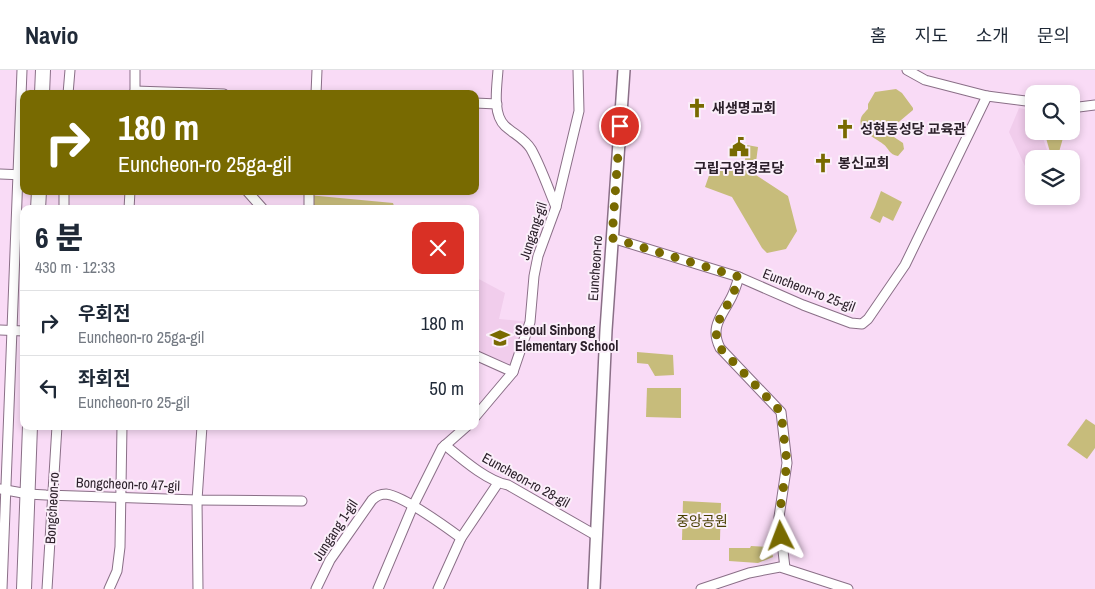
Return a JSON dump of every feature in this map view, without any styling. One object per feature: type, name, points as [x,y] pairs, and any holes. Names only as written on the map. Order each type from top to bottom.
[{"type":"main road","points":[[42,90],[43,70]]},
{"type":"main road","name":"Euncheon-ro","points":[[594,589],[606,330],[624,70]]},
{"type":"main road","name":"Bongcheon-ro","points":[[24,589],[30,430]]},
{"type":"street","points":[[22,70],[22,90]]},
{"type":"street","points":[[68,90],[70,70]]},
{"type":"street","points":[[135,70],[135,90]]},
{"type":"street","points":[[316,90],[318,70]]},
{"type":"street","points":[[498,70],[497,104],[499,117],[503,125],[524,140],[531,150],[556,206]]},
{"type":"street","name":"Jungang-gil","points":[[479,412],[513,372],[530,322],[534,276],[538,256],[556,206],[579,111],[578,70]]},
{"type":"street","points":[[907,70],[921,79],[988,96],[1025,101]]},
{"type":"street","name":"Euncheon-ro 25-gil","points":[[612,238],[739,277],[803,305],[851,323],[862,324],[868,319],[905,265],[988,96]]},
{"type":"street","points":[[479,103],[497,104]]},
{"type":"street","points":[[1080,107],[1095,105]]},
{"type":"street","points":[[0,174],[20,175]]},
{"type":"street","points":[[2,589],[3,489],[20,192]]},
{"type":"street","points":[[251,195],[259,205]]},
{"type":"street","points":[[739,277],[732,295],[717,322],[716,338],[720,348],[781,412],[787,463],[779,517],[785,568]]},
{"type":"street","points":[[0,330],[20,331]]},
{"type":"street","points":[[479,357],[513,372]]},
{"type":"street","name":"Bongcheon-ro","points":[[47,589],[57,430]]},
{"type":"street","points":[[109,589],[117,571],[119,555],[122,430]]},
{"type":"street","points":[[198,589],[197,500],[202,430]]},
{"type":"street","points":[[378,589],[412,506],[445,445],[462,430]]},
{"type":"street","name":"Euncheon-ro 28-gil","points":[[445,445],[498,483],[508,485],[597,536]]},
{"type":"street","points":[[438,589],[461,538],[498,483]]},
{"type":"street","name":"Bongcheon-ro","points":[[3,489],[28,494]]},
{"type":"street","name":"Bongcheon-ro 47-gil","points":[[28,494],[197,500],[302,500]]},
{"type":"street","name":"Jungang 1-gil","points":[[316,589],[330,560],[372,500],[386,494],[412,506]]},
{"type":"street","points":[[412,506],[461,538]]},
{"type":"street","points":[[701,589],[749,573],[766,569],[785,568],[846,588]]},
{"type":"shaded area","points":[[1019,108],[1025,109],[1025,140],[1044,140],[1047,150],[1025,150],[1025,166],[1009,132]]},
{"type":"shaded area","name":"Seoul Sinbong Elementary School","points":[[479,279],[505,293],[499,319],[530,322],[513,372],[479,357]]},
{"type":"green space","points":[[896,89],[902,93],[913,108],[894,126],[894,137],[903,143],[904,149],[898,156],[891,153],[885,146],[868,134],[861,123],[862,117],[868,109],[868,104],[875,92]]},
{"type":"green space","points":[[1047,140],[1062,140],[1060,150],[1049,150]]},
{"type":"green space","points":[[747,145],[758,147],[756,162],[745,160]]},
{"type":"green space","points":[[714,161],[745,168],[788,196],[797,231],[786,249],[767,253],[762,248],[732,197],[705,187]]},
{"type":"green space","points":[[881,191],[902,202],[893,221],[883,216],[880,223],[870,218]]},
{"type":"green space","points":[[308,195],[393,203],[394,205],[309,205]]},
{"type":"green space","points":[[637,352],[673,355],[674,375],[655,376],[648,364],[637,363]]},
{"type":"green space","points":[[647,388],[681,388],[681,418],[646,417]]},
{"type":"green space","points":[[1086,419],[1095,425],[1095,448],[1087,459],[1067,445]]},
{"type":"green space","name":"중앙공원","points":[[683,501],[721,503],[720,540],[682,540]]},
{"type":"green space","points":[[751,546],[771,547],[773,557],[758,563],[729,561],[729,548],[750,548]]},
{"type":"place","name":"새생명교회","points":[[697,108]]},
{"type":"place","name":"성현동성당 교육관","points":[[845,129]]},
{"type":"place","name":"구립구암경로당","points":[[739,147]]},
{"type":"place","name":"봉신교회","points":[[823,163]]},
{"type":"place","name":"Seoul Sinbong Elementary School","points":[[500,338]]},
{"type":"route","points":[[620,126],[612,238],[739,277],[732,295],[717,322],[716,338],[720,348],[781,412],[787,463],[779,517],[781,536]]}]
